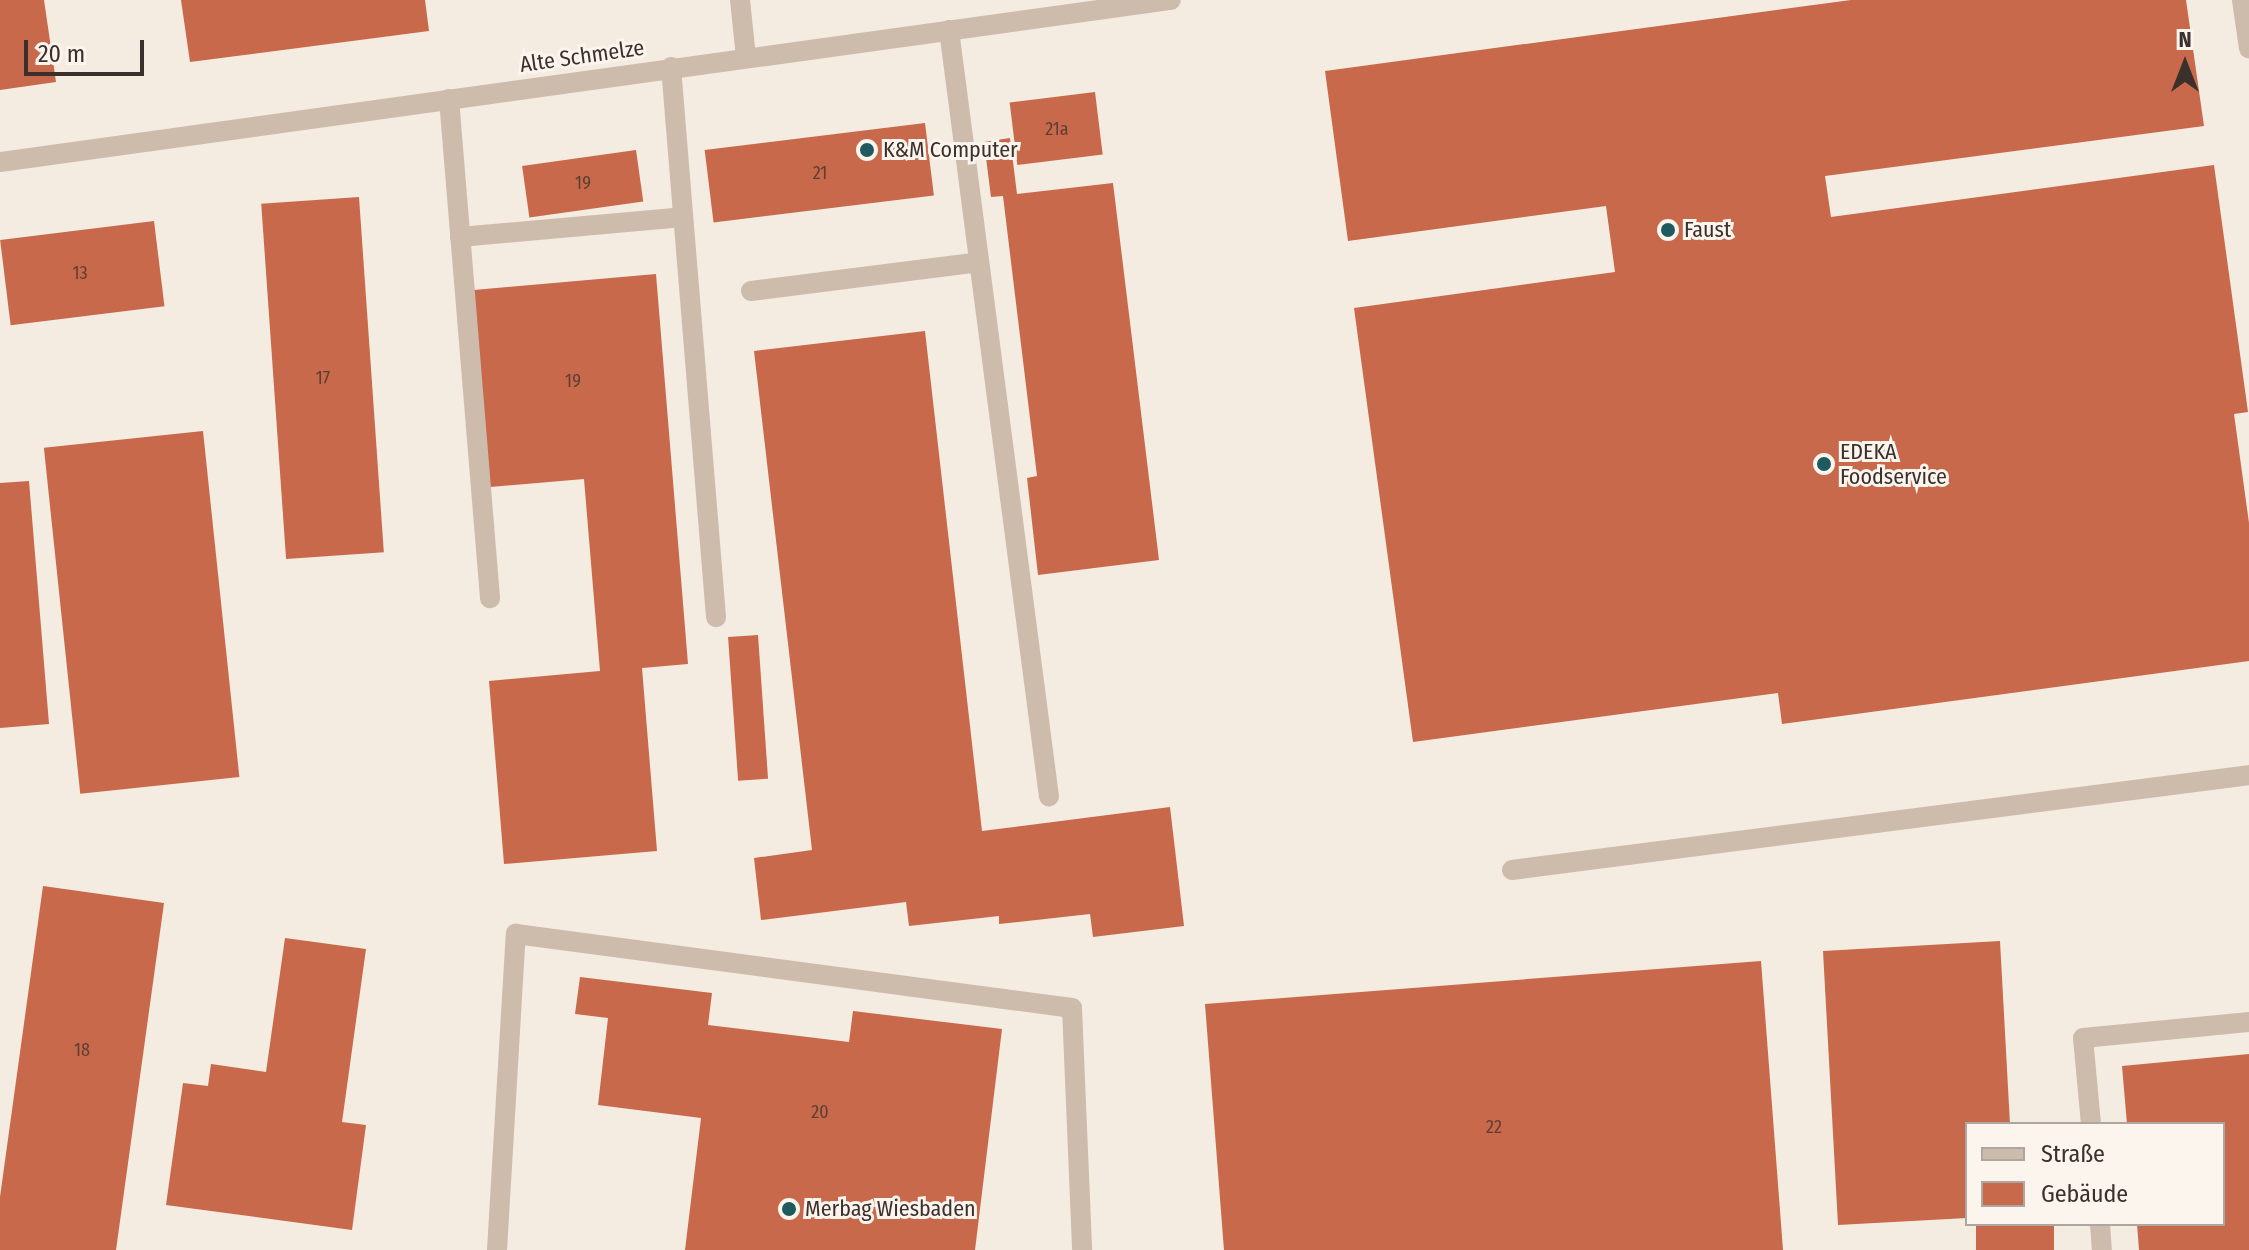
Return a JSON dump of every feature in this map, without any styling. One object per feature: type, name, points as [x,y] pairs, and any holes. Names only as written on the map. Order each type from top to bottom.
[{"type":"street","points":[[740,0],[746,57]]},
{"type":"street","name":"Alte Schmelze","points":[[0,162],[949,30],[1027,9],[1171,0]]},
{"type":"street","points":[[2242,0],[2249,48]]},
{"type":"street","points":[[949,30],[1049,797]]},
{"type":"street","points":[[671,67],[716,617]]},
{"type":"street","points":[[449,99],[490,598]]},
{"type":"street","points":[[460,237],[683,217]]},
{"type":"street","points":[[751,291],[979,262]]},
{"type":"street","points":[[1512,870],[2249,775]]},
{"type":"street","points":[[497,1250],[516,934],[1072,1008],[1082,1250]]},
{"type":"street","points":[[2091,1122],[2083,1038],[2249,1022]]},
{"type":"street","points":[[2100,1226],[2102,1250]]},
{"type":"building","points":[[0,0],[44,0],[56,82],[0,90]]},
{"type":"building","points":[[181,0],[425,0],[429,31],[190,62]]},
{"type":"building","points":[[1851,0],[2186,0],[2204,126],[1825,176],[1831,217],[2214,165],[2248,412],[2234,414],[2249,523],[2249,661],[1782,724],[1778,693],[1413,742],[1354,308],[1615,272],[1606,206],[1348,241],[1325,71]]},
{"type":"building","points":[[1095,92],[1103,155],[1017,165],[1010,102]]},
{"type":"building","points":[[925,123],[934,195],[714,223],[705,150]]},
{"type":"building","points":[[1010,138],[1017,194],[1113,183],[1159,560],[1038,575],[1027,478],[1037,476],[1003,196],[991,197],[984,142]]},
{"type":"building","points":[[636,150],[643,201],[529,217],[522,166]]},
{"type":"building","points":[[359,197],[384,552],[286,559],[261,204]]},
{"type":"building","points":[[154,221],[164,306],[11,325],[0,240]]},
{"type":"building","points":[[656,274],[688,664],[642,668],[657,851],[504,864],[489,681],[600,671],[584,479],[490,487],[474,290]]},
{"type":"building","points":[[925,331],[982,831],[1170,807],[1184,926],[1093,937],[1090,914],[999,924],[999,916],[909,926],[906,902],[761,920],[754,858],[812,850],[754,351]]},
{"type":"building","points":[[203,431],[239,777],[80,794],[44,448]]},
{"type":"building","points":[[29,481],[49,724],[0,728],[0,483]]},
{"type":"building","points":[[758,635],[768,779],[738,781],[728,637]]},
{"type":"building","points":[[43,886],[164,903],[116,1250],[0,1250],[0,1197]]},
{"type":"building","points":[[285,938],[366,949],[342,1122],[366,1125],[352,1230],[166,1205],[183,1083],[208,1086],[211,1064],[266,1072]]},
{"type":"building","points":[[2000,941],[2010,1122],[1965,1122],[1965,1218],[1838,1225],[1823,951]]},
{"type":"building","points":[[1761,961],[1783,1250],[1224,1250],[1205,1004]]},
{"type":"building","points":[[580,977],[712,993],[708,1025],[849,1042],[853,1011],[1002,1029],[975,1250],[685,1250],[701,1118],[598,1105],[608,1018],[575,1014]]},
{"type":"building","points":[[2249,1054],[2249,1250],[2139,1250],[2137,1226],[2225,1226],[2225,1122],[2127,1122],[2122,1066]]},
{"type":"building","points":[[1976,1226],[2054,1226],[2054,1250],[1976,1250]]},
{"type":"place","name":"K&M Computer","points":[[867,150]]},
{"type":"place","name":"Faust","points":[[1668,230]]},
{"type":"place","name":"EDEKA Foodservice","points":[[1824,464]]},
{"type":"place","name":"Merbag Wiesbaden","points":[[789,1209]]}]
